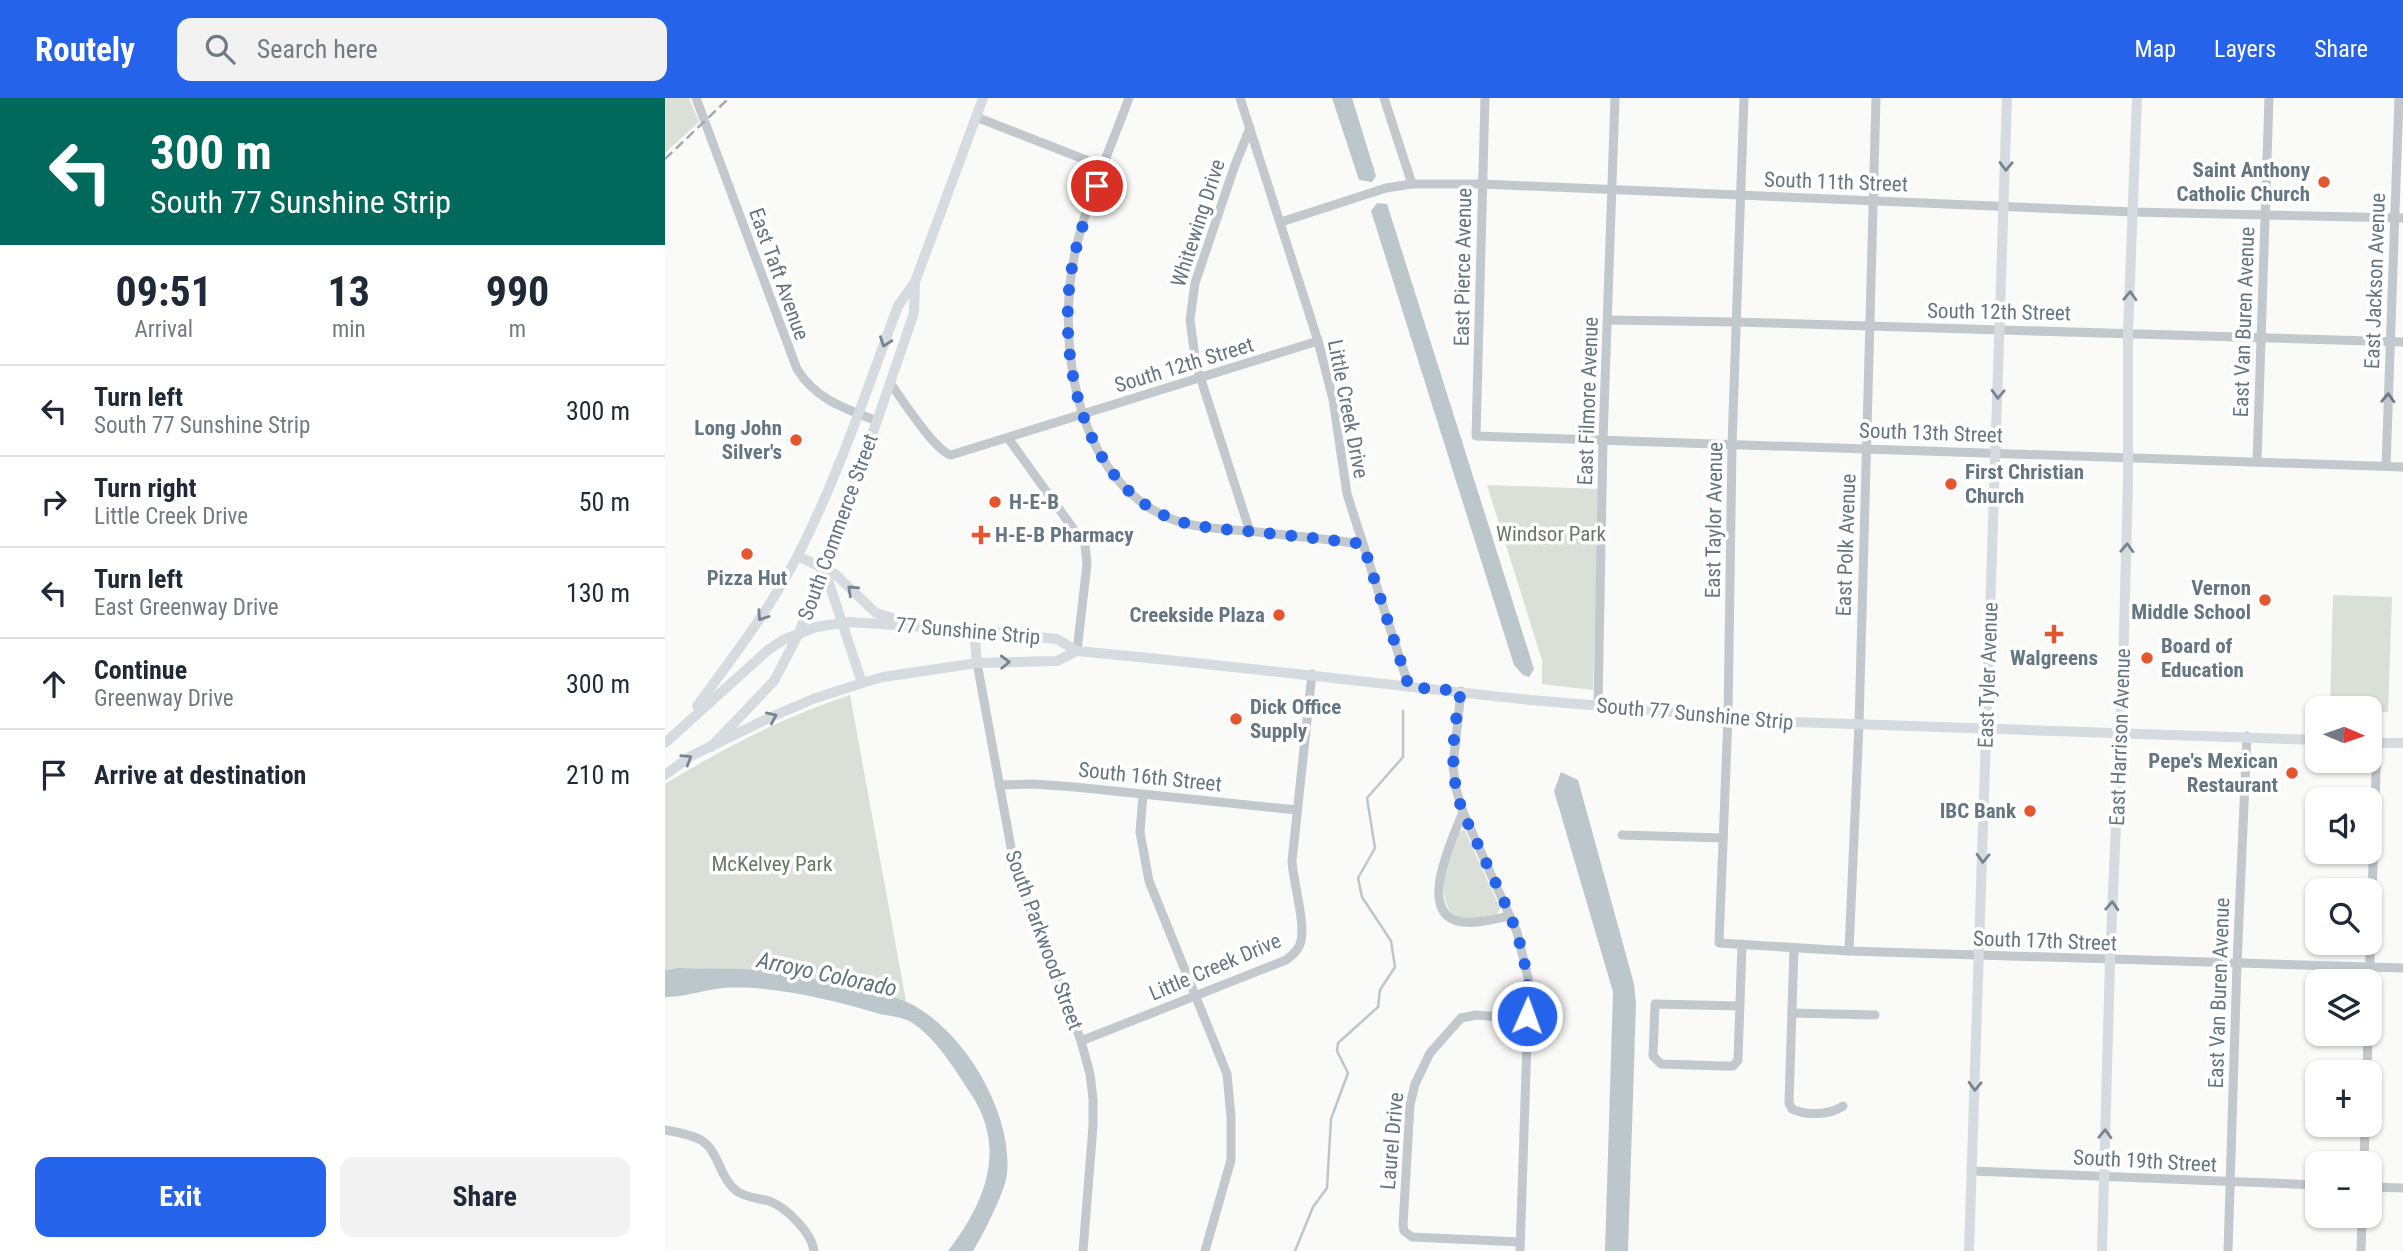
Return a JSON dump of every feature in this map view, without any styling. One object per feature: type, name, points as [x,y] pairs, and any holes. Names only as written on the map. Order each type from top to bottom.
[{"type":"main road","name":"South Commerce Street","points":[[678,731],[765,612],[798,556],[859,414],[898,306],[915,282],[983,98]]},
{"type":"main road","name":"East Tyler Avenue","points":[[1969,1251],[2007,98]]},
{"type":"main road","name":"East Harrison Avenue","points":[[2102,1251],[2129,460],[2128,332],[2137,98]]},
{"type":"main road","name":"South Commerce Street","points":[[711,747],[774,681],[799,633],[914,313],[915,282]]},
{"type":"main road","points":[[798,556],[835,574],[882,616],[932,622],[958,629]]},
{"type":"main road","points":[[824,568],[862,682]]},
{"type":"main road","name":"77 Sunshine Strip","points":[[678,731],[752,662],[768,650],[815,627],[842,622],[974,630],[1057,639],[1077,651]]},
{"type":"main road","points":[[849,643],[854,634],[868,623]]},
{"type":"main road","name":"South Parkwood Street","points":[[974,630],[977,663]]},
{"type":"main road","name":"77 Sunshine Strip","points":[[665,775],[691,756],[769,718],[862,682],[977,663],[1057,661],[1077,651]]},
{"type":"main road","name":"South 77 Sunshine Strip","points":[[1077,651],[1312,674],[1409,687],[1728,717],[2305,739]]},
{"type":"main road","points":[[856,659],[867,672],[883,677]]},
{"type":"main road","points":[[665,743],[678,731]]},
{"type":"main road","points":[[2382,743],[2403,743]]},
{"type":"street","name":"East Taft Avenue","points":[[696,98],[797,369],[815,391],[828,401],[877,421]]},
{"type":"street","points":[[1129,98],[1082,225],[1069,300],[1069,339],[1074,384],[1099,453],[1114,476],[1142,502],[1173,519],[1196,526],[1363,544]]},
{"type":"street","name":"Little Creek Drive","points":[[1240,98],[1318,341],[1333,400],[1347,494],[1409,687]]},
{"type":"street","points":[[1384,98],[1412,184]]},
{"type":"street","name":"East Pierce Avenue","points":[[1476,436],[1485,98]]},
{"type":"street","name":"East Filmore Avenue","points":[[1598,706],[1603,440],[1615,98]]},
{"type":"street","name":"East Taylor Avenue","points":[[1720,943],[1728,717],[1732,445],[1744,98]]},
{"type":"street","name":"East Polk Avenue","points":[[1849,951],[1859,724],[1876,98]]},
{"type":"street","name":"East Van Buren Avenue","points":[[2257,462],[2269,98]]},
{"type":"street","name":"East Jackson Avenue","points":[[2386,466],[2390,342],[2399,218],[2399,98]]},
{"type":"street","points":[[976,117],[1104,167]]},
{"type":"street","name":"Whitewing Drive","points":[[1250,128],[1223,198],[1192,296],[1191,332],[1194,354],[1250,532]]},
{"type":"street","name":"South 11th Street","points":[[1281,222],[1371,192],[1412,184],[1482,184],[2133,212],[2399,218]]},
{"type":"street","name":"South 12th Street","points":[[1608,320],[1736,321],[2403,342]]},
{"type":"street","name":"South 12th Street","points":[[890,383],[936,445],[945,454],[957,455],[1318,341]]},
{"type":"street","name":"South 13th Street","points":[[1476,436],[1996,452],[2129,460],[2403,467]]},
{"type":"street","points":[[1008,438],[1085,545],[1087,564],[1077,651]]},
{"type":"street","name":"South Parkwood Street","points":[[977,663],[1015,869],[1081,1041],[1090,1073],[1093,1099],[1083,1251]]},
{"type":"street","name":"Little Creek Drive","points":[[1081,1041],[1286,960],[1300,946],[1302,927],[1292,861],[1312,674]]},
{"type":"street","points":[[1461,691],[1453,766],[1456,789],[1463,812],[1510,916],[1525,957],[1529,982],[1520,1247]]},
{"type":"street","name":"East Van Buren Avenue","points":[[2228,1251],[2247,736]]},
{"type":"street","points":[[2370,968],[2373,774]]},
{"type":"street","name":"South 16th Street","points":[[999,785],[1033,784],[1297,810]]},
{"type":"street","points":[[1143,795],[1140,832],[1149,881],[1227,1074],[1231,1160],[1207,1236],[1205,1251]]},
{"type":"street","points":[[1463,812],[1440,875],[1441,904],[1449,916],[1460,922],[1510,916]]},
{"type":"street","points":[[1622,835],[1723,838]]},
{"type":"street","name":"South 17th Street","points":[[1720,943],[2110,961],[2403,968]]},
{"type":"street","points":[[1740,1006],[1655,1004],[1655,1062],[1734,1066],[1738,1060],[1740,1006],[1742,944]]},
{"type":"street","points":[[1794,948],[1789,1103],[1792,1109],[1802,1112],[1831,1112],[1843,1106]]},
{"type":"street","points":[[1792,1013],[1875,1015]]},
{"type":"street","name":"Laurel Drive","points":[[1520,1247],[1412,1237],[1404,1231],[1403,1225],[1410,1105],[1415,1084],[1430,1053],[1461,1018],[1476,1015],[1511,1018],[1527,1016]]},
{"type":"street","points":[[665,1130],[694,1136],[708,1146],[731,1186],[748,1197],[767,1201],[783,1209],[810,1236],[814,1251]]},
{"type":"street","name":"South 19th Street","points":[[1972,1171],[2305,1185]]},
{"type":"street","points":[[2382,1187],[2403,1188]]},
{"type":"street","points":[[2361,1251],[2362,1228]]},
{"type":"green space","points":[[665,98],[689,98],[699,122],[665,153]]},
{"type":"green space","name":"Windsor Park","points":[[1487,485],[1599,489],[1593,690],[1542,684],[1542,660]]},
{"type":"green space","points":[[2333,595],[2392,597],[2388,712],[2382,712],[2382,696],[2330,696]]},
{"type":"green space","name":"McKelvey Park","points":[[850,695],[906,1001],[800,975],[763,970],[665,970],[665,784],[755,734]]},
{"type":"green space","points":[[1464,829],[1500,908],[1497,914],[1459,917],[1450,911],[1445,900],[1448,857],[1458,834]]},
{"type":"shaded area","points":[[1332,98],[1352,98],[1376,176],[1372,182],[1359,180]]},
{"type":"shaded area","points":[[1377,203],[1387,204],[1534,669],[1529,677],[1523,675],[1514,665],[1371,211]]},
{"type":"shaded area","points":[[1561,772],[1578,780],[1634,984],[1636,1004],[1628,1251],[1605,1251],[1613,992],[1554,791]]},
{"type":"shaded area","name":"Arroyo Colorado","points":[[678,968],[775,971],[883,994],[909,1003],[929,1015],[948,1032],[965,1052],[993,1100],[1007,1150],[1007,1174],[1002,1191],[973,1251],[948,1251],[982,1194],[990,1153],[988,1133],[981,1112],[969,1091],[928,1036],[904,1019],[782,991],[723,988],[665,997],[665,970]]},
{"type":"waterway","points":[[1295,1251],[1313,1207],[1327,1188],[1331,1119],[1348,1073],[1337,1051],[1338,1043],[1378,1007],[1380,990],[1395,967],[1391,941],[1362,897],[1358,878],[1375,848],[1367,798],[1403,757],[1403,711]]},
{"type":"railway","points":[[665,159],[729,98]]},
{"type":"place","name":"Saint Anthony Catholic Church","points":[[2324,182]]},
{"type":"place","name":"Long John Silver's","points":[[796,440]]},
{"type":"place","name":"First Christian Church","points":[[1951,484]]},
{"type":"place","name":"H-E-B","points":[[995,502]]},
{"type":"place","name":"H-E-B Pharmacy","points":[[981,535]]},
{"type":"place","name":"Pizza Hut","points":[[747,554]]},
{"type":"place","name":"Vernon Middle School","points":[[2265,600]]},
{"type":"place","name":"Creekside Plaza","points":[[1279,615]]},
{"type":"place","name":"Walgreens","points":[[2054,634]]},
{"type":"place","name":"Board of Education","points":[[2147,658]]},
{"type":"place","name":"Dick Office Supply","points":[[1236,719]]},
{"type":"place","name":"Pepe's Mexican Restaurant","points":[[2292,773]]},
{"type":"place","name":"IBC Bank","points":[[2030,811]]},
{"type":"route","points":[[1097,186],[1082,225],[1071,275],[1069,339],[1074,384],[1099,453],[1114,476],[1142,502],[1173,519],[1218,529],[1363,544],[1409,687],[1461,691],[1453,766],[1456,789],[1463,812],[1517,932],[1525,957],[1529,982],[1527,1016]]}]
